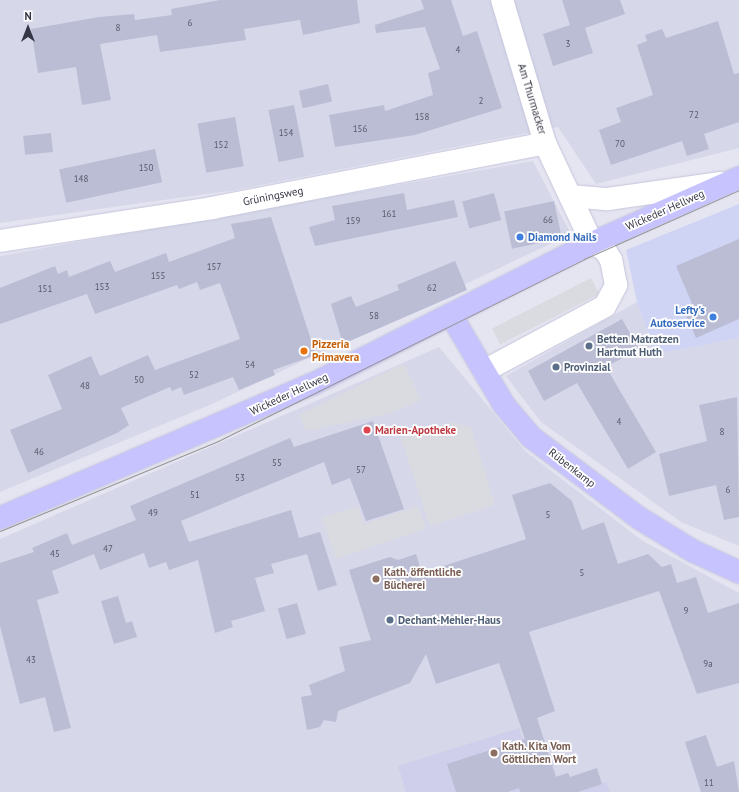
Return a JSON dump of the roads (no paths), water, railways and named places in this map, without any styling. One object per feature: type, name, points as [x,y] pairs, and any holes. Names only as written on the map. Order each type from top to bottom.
[{"type":"main road","name":"Wickeder Hellweg","points":[[0,518],[313,384],[592,243],[735,180]]},
{"type":"main road","name":"Rübenkamp","points":[[451,315],[504,405],[531,437],[639,518],[693,551],[739,572]]},
{"type":"street","name":"Am Thurmacker","points":[[502,0],[545,143],[592,243]]},
{"type":"street","name":"Grüningsweg","points":[[0,241],[212,208],[545,143]]},
{"type":"street","points":[[570,196],[608,199],[735,180]]},
{"type":"street","points":[[484,371],[605,306],[616,285],[613,266],[605,250],[592,243]]},
{"type":"tram line","points":[[0,531],[218,441],[584,259],[739,190]]},
{"type":"place","name":"Diamond Nails","points":[[520,237]]},
{"type":"place","name":"Lefty's Autoservice","points":[[713,317]]},
{"type":"place","name":"Betten Matratzen Hartmut Huth","points":[[589,346]]},
{"type":"place","name":"Pizzeria Primavera","points":[[304,351]]},
{"type":"place","name":"Provinzial","points":[[556,367]]},
{"type":"place","name":"Marien-Apotheke","points":[[367,430]]},
{"type":"place","name":"Kath. öffentliche Bücherei","points":[[376,579]]},
{"type":"place","name":"Dechant-Mehler-Haus","points":[[390,620]]},
{"type":"place","name":"Kath. Kita Vom Göttlichen Wort","points":[[494,753]]}]
